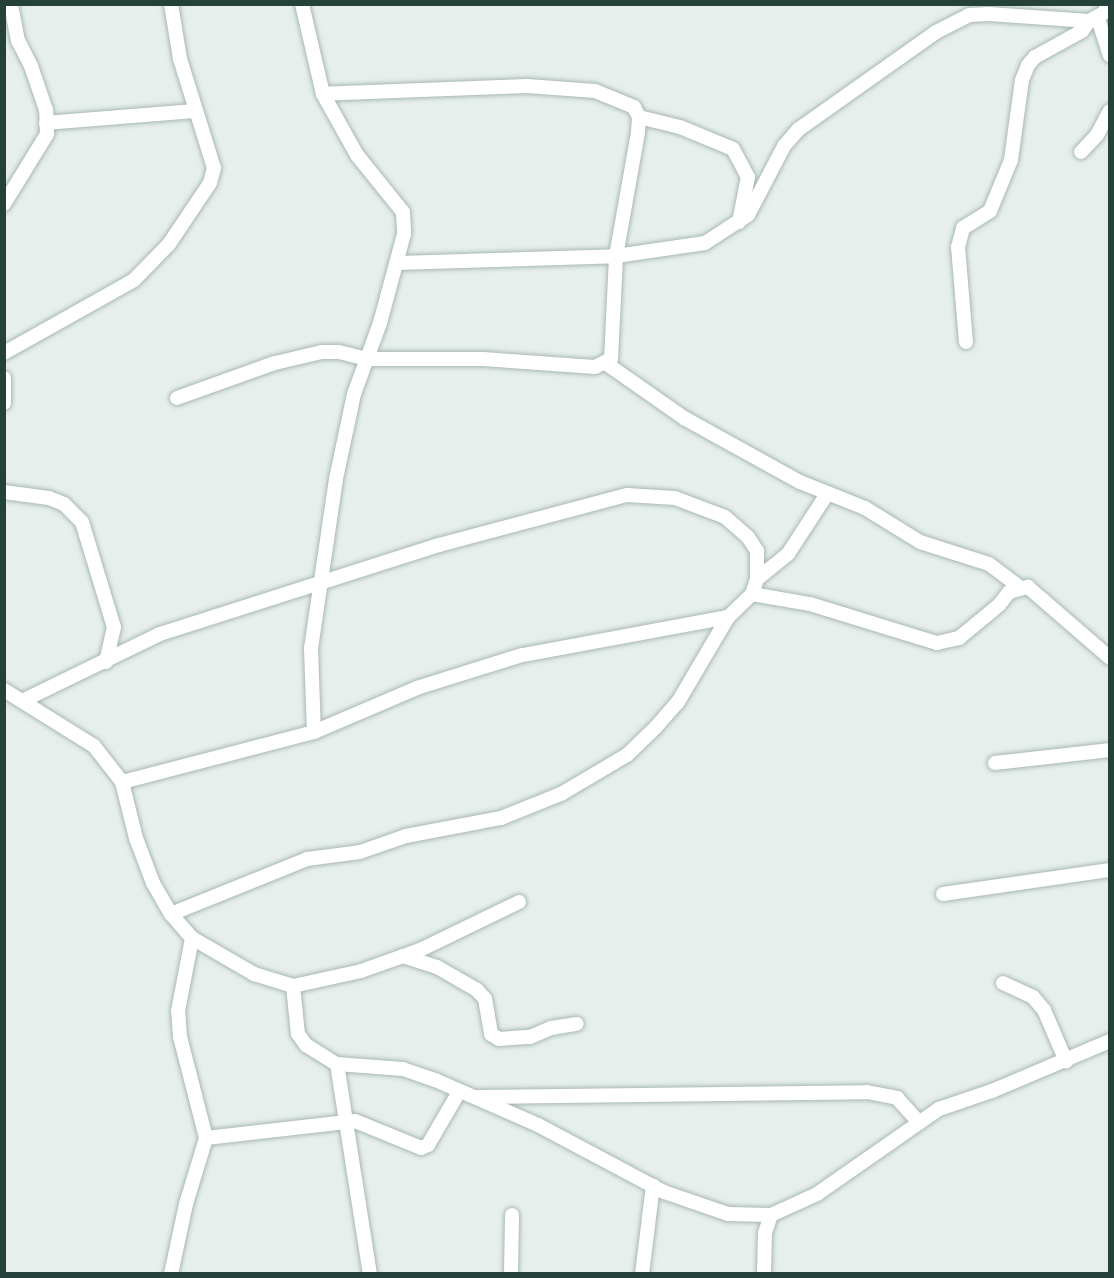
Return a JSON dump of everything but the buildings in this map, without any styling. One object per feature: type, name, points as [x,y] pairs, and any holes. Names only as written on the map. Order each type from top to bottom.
[{"type":"street","points":[[4,204],[38,154],[47,134],[39,87],[18,41],[11,4]]},
{"type":"street","points":[[4,353],[111,296],[134,280],[169,244],[210,183],[214,168],[194,111],[171,4]]},
{"type":"street","points":[[302,4],[323,94],[357,155],[403,212],[404,234],[398,263],[345,427],[310,667],[314,732]]},
{"type":"street","points":[[966,342],[958,247],[963,228],[990,211],[1011,160],[1028,65],[1082,31],[1107,4]]},
{"type":"street","points":[[398,263],[616,256],[705,243],[738,224],[755,203],[784,146],[799,129],[951,22],[969,15],[1008,13],[1093,20]]},
{"type":"street","points":[[1093,20],[1110,55]]},
{"type":"street","points":[[323,94],[449,86],[565,87],[616,97],[634,107],[639,117],[616,256],[612,338],[607,364]]},
{"type":"street","points":[[46,123],[194,111]]},
{"type":"street","points":[[1081,152],[1097,135],[1110,111]]},
{"type":"street","points":[[639,117],[680,127],[733,150],[748,177],[738,224]]},
{"type":"street","points":[[177,398],[302,355],[339,352],[368,359],[483,359],[595,367],[607,364],[684,418],[827,494],[865,508],[920,542],[989,564],[1020,587],[1036,591],[1110,658]]},
{"type":"street","points":[[4,378],[4,403]]},
{"type":"street","points":[[4,492],[49,498],[64,504],[82,522],[114,627],[106,662]]},
{"type":"street","points":[[22,701],[106,662],[135,643],[322,581],[545,514],[627,495],[653,494],[675,498],[725,518],[748,537],[757,551],[758,579],[752,594],[728,617],[678,702],[627,755],[561,794],[501,818],[443,828],[360,852],[308,859],[253,885],[171,914]]},
{"type":"street","points":[[758,579],[788,554],[827,494]]},
{"type":"street","points":[[752,594],[810,604],[937,643],[959,638],[1020,587]]},
{"type":"street","points":[[122,782],[314,732],[417,688],[522,655],[728,617]]},
{"type":"street","points":[[4,690],[94,746],[122,782],[143,856],[171,914],[192,938],[254,974],[293,986],[361,971],[403,956],[519,902]]},
{"type":"street","points":[[995,762],[1110,750]]},
{"type":"street","points":[[943,894],[1110,870]]},
{"type":"street","points":[[171,1274],[191,1184],[206,1138],[190,1088],[179,1028],[184,967],[192,938]]},
{"type":"street","points":[[403,956],[437,967],[477,990],[485,999],[491,1034],[499,1039],[530,1037],[551,1028],[577,1024]]},
{"type":"street","points":[[1003,983],[1033,997],[1044,1010],[1066,1061]]},
{"type":"street","points":[[293,986],[298,1034],[306,1045],[337,1064],[403,1069],[538,1125],[653,1186],[728,1214],[771,1215],[817,1194],[918,1121],[939,1109],[1066,1061],[1110,1041]]},
{"type":"street","points":[[337,1064],[343,1123],[370,1274]]},
{"type":"street","points":[[464,1094],[867,1092],[897,1098],[918,1121]]},
{"type":"street","points":[[206,1138],[343,1123],[364,1124],[421,1148],[428,1145],[464,1094]]},
{"type":"street","points":[[642,1274],[653,1186]]},
{"type":"street","points":[[511,1274],[512,1215]]},
{"type":"street","points":[[764,1274],[765,1233],[771,1215]]}]
